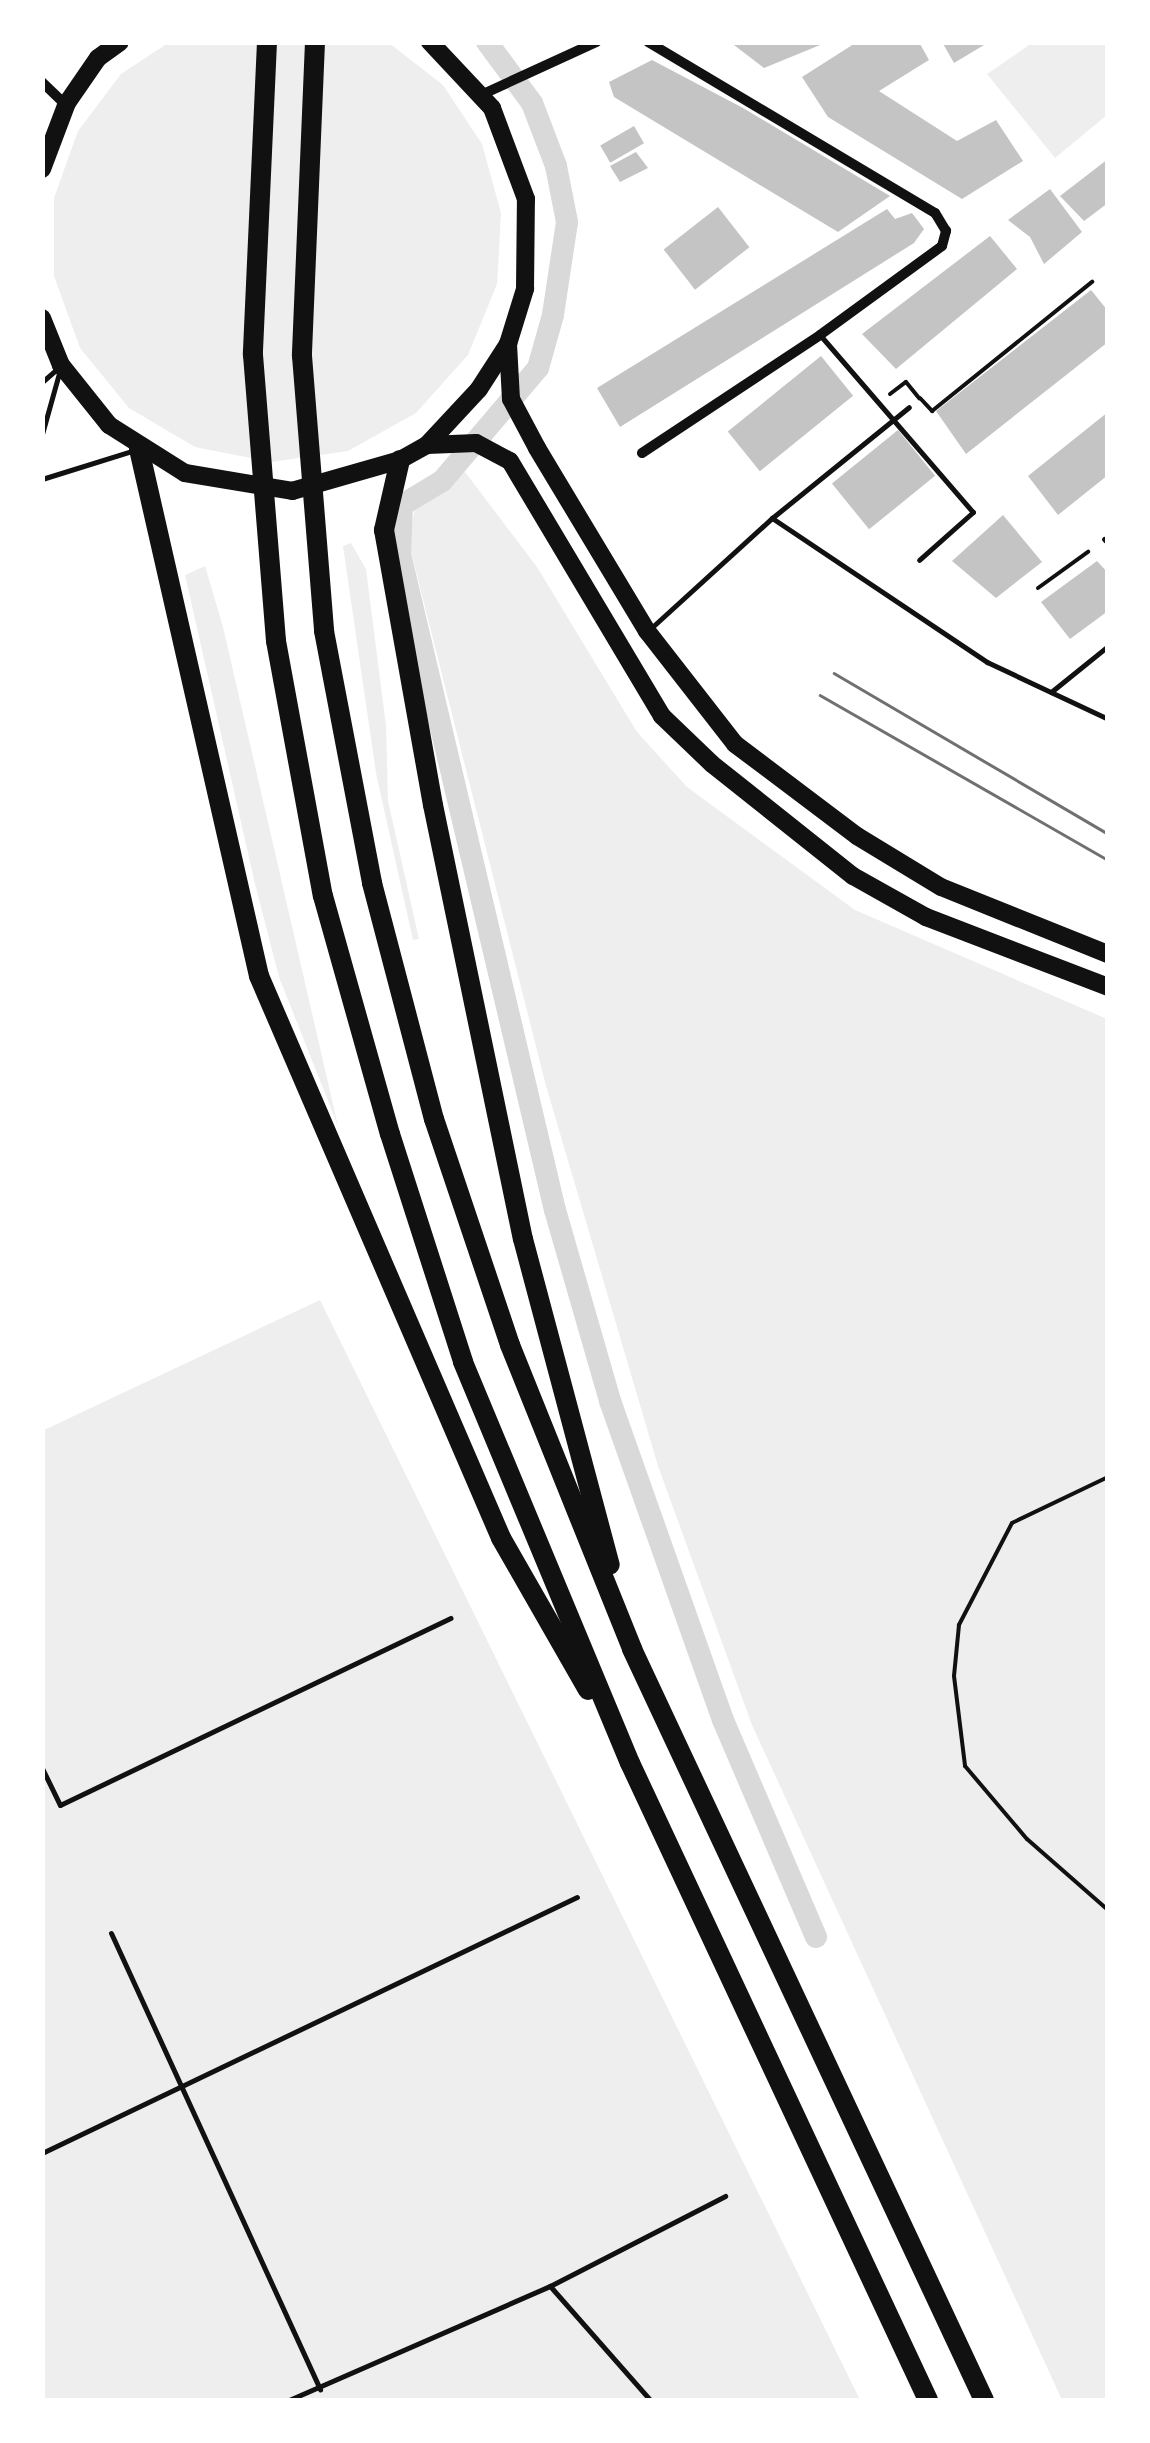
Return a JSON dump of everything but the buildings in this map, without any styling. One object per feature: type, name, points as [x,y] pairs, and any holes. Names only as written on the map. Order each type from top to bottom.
[{"type":"highway","points":[[266,42],[254,355],[276,641],[323,896],[390,1134],[463,1362],[630,1763],[928,2400]]},
{"type":"highway","points":[[315,42],[302,356],[324,631],[372,882],[434,1119],[510,1346],[632,1649],[984,2400]]},
{"type":"highway","points":[[138,449],[259,976],[500,1538],[630,1763]]},
{"type":"highway","points":[[400,460],[384,530],[434,805],[523,1238],[632,1649]]},
{"type":"main road","points":[[42,169],[66,105],[98,58],[120,42]]},
{"type":"main road","points":[[42,318],[61,365],[109,425],[138,449],[185,473],[292,491],[400,460],[427,445],[479,389],[508,344],[525,289],[526,199],[486,92],[430,42]]},
{"type":"main road","points":[[508,344],[511,398],[647,632],[734,744],[857,836],[941,887],[1108,954]]},
{"type":"main road","points":[[427,445],[476,443],[510,461],[662,716],[726,776],[853,876],[926,917],[1108,988]]},
{"type":"street","points":[[486,92],[596,42]]},
{"type":"street","points":[[642,452],[820,336],[942,246],[946,231],[935,213],[648,42]]},
{"type":"street","points":[[42,82],[66,105]]},
{"type":"lane","points":[[820,336],[973,512],[919,560]]},
{"type":"lane","points":[[42,382],[61,365]]},
{"type":"lane","points":[[42,434],[61,365]]},
{"type":"lane","points":[[647,632],[772,518],[909,407]]},
{"type":"lane","points":[[42,479],[138,449]]},
{"type":"lane","points":[[772,518],[987,662],[1108,719]]},
{"type":"lane","points":[[1051,692],[1108,646]]},
{"type":"lane","points":[[42,1768],[60,1805],[451,1618]]},
{"type":"lane","points":[[42,2153],[577,1897]]},
{"type":"lane","points":[[111,1933],[320,2389]]},
{"type":"lane","points":[[289,2400],[550,2286],[724,2196]]},
{"type":"lane","points":[[550,2286],[650,2400]]},
{"type":"path","points":[[920,398],[932,411],[1092,282]]},
{"type":"path","points":[[1038,588],[1088,552]]},
{"type":"path","points":[[1108,1477],[1012,1523],[959,1625],[954,1676],[965,1766],[1026,1839],[1108,1910]]},
{"type":"shaded area","points":[[168,43],[389,43],[443,85],[482,144],[501,213],[497,284],[468,355],[416,413],[348,451],[271,462],[195,447],[129,408],[80,348],[54,276],[54,198],[78,131],[121,74]]},
{"type":"shaded area","points":[[1032,43],[1107,43],[1107,115],[1055,158],[987,74]]},
{"type":"shaded area","points":[[465,472],[537,567],[637,732],[687,787],[855,910],[1107,1019],[1107,2400],[1062,2400],[752,1725],[658,1466],[546,1086],[409,544],[415,506]]},
{"type":"shaded area","points":[[351,543],[366,569],[386,726],[388,801],[419,939],[413,940],[376,773],[343,546]]},
{"type":"shaded area","points":[[205,566],[223,627],[338,1126],[279,977],[255,884],[185,575]]},
{"type":"shaded area","points":[[320,1300],[860,2400],[43,2400],[42,1431]]},
{"type":"waterway","points":[[487,42],[532,103],[556,166],[567,222],[553,315],[538,368],[442,481],[402,505],[400,554],[555,1210],[610,1401],[723,1720],[816,1937]]},
{"type":"tram line","points":[[834,673],[1108,834]]},
{"type":"tram line","points":[[820,695],[1108,860]]}]
